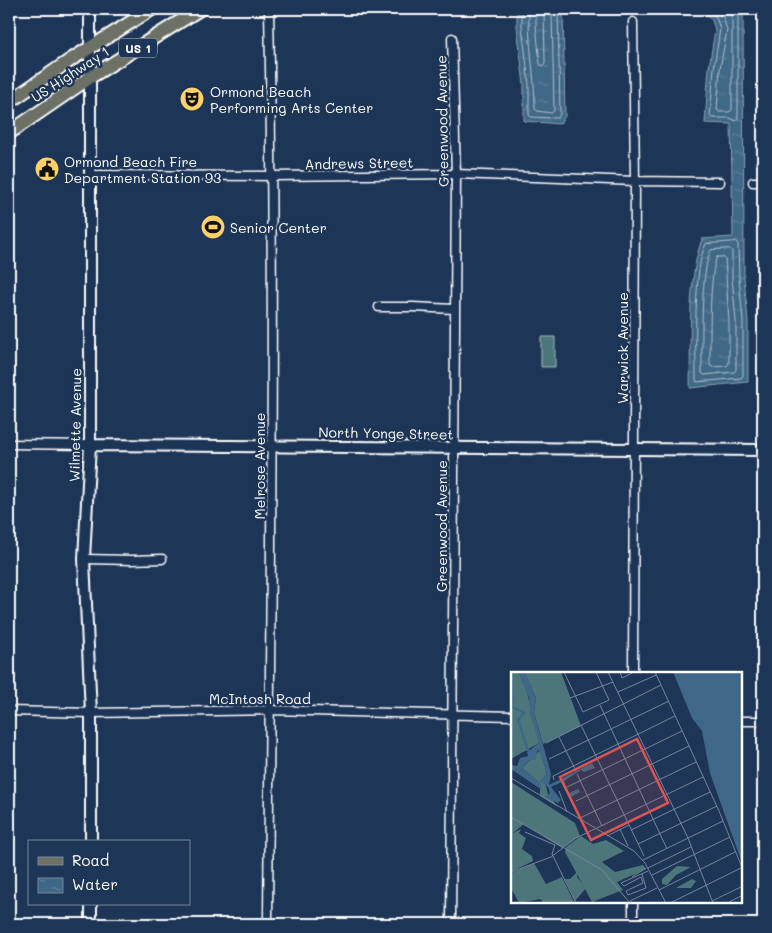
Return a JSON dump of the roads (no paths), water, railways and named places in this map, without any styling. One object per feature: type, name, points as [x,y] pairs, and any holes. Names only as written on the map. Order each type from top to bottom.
[{"type":"main road","name":"US Highway 1","points":[[9,102],[89,48],[152,9]]},
{"type":"main road","name":"US Highway 1","points":[[9,133],[89,78],[200,9]]},
{"type":"street","name":"Wilmette Avenue","points":[[90,9],[90,445],[84,559],[91,714],[91,840]]},
{"type":"street","name":"Melrose Avenue","points":[[268,924],[272,445],[272,176],[269,9]]},
{"type":"street","name":"Warwick Avenue","points":[[633,22],[635,181],[633,672]]},
{"type":"street","name":"Greenwood Avenue","points":[[451,924],[456,174],[452,38]]},
{"type":"street","name":"Andrews Street","points":[[89,175],[456,174],[635,181],[720,182]]},
{"type":"street","points":[[753,182],[763,182]]},
{"type":"street","points":[[379,307],[454,309]]},
{"type":"street","name":"North Yonge Street","points":[[9,444],[763,450]]},
{"type":"street","points":[[84,559],[162,559]]},
{"type":"street","name":"McIntosh Road","points":[[9,711],[91,714],[270,710],[511,716]]},
{"type":"street","points":[[742,721],[763,721]]},
{"type":"street","points":[[633,903],[633,924]]},
{"type":"street","points":[[91,906],[91,924]]},
{"type":"water","points":[[517,9],[563,9],[565,116],[560,124],[524,121],[524,85],[517,26]]},
{"type":"water","points":[[629,9],[743,9],[744,278],[748,321],[748,382],[690,388],[692,292],[697,255],[702,239],[733,237],[731,124],[705,123],[709,67],[715,30],[712,20],[704,13]]},
{"type":"place","name":"Ormond Beach Performing Arts Center","points":[[192,99]]},
{"type":"place","name":"Ormond Beach Fire Department Station 93","points":[[47,169]]},
{"type":"place","name":"Senior Center","points":[[213,227]]}]
